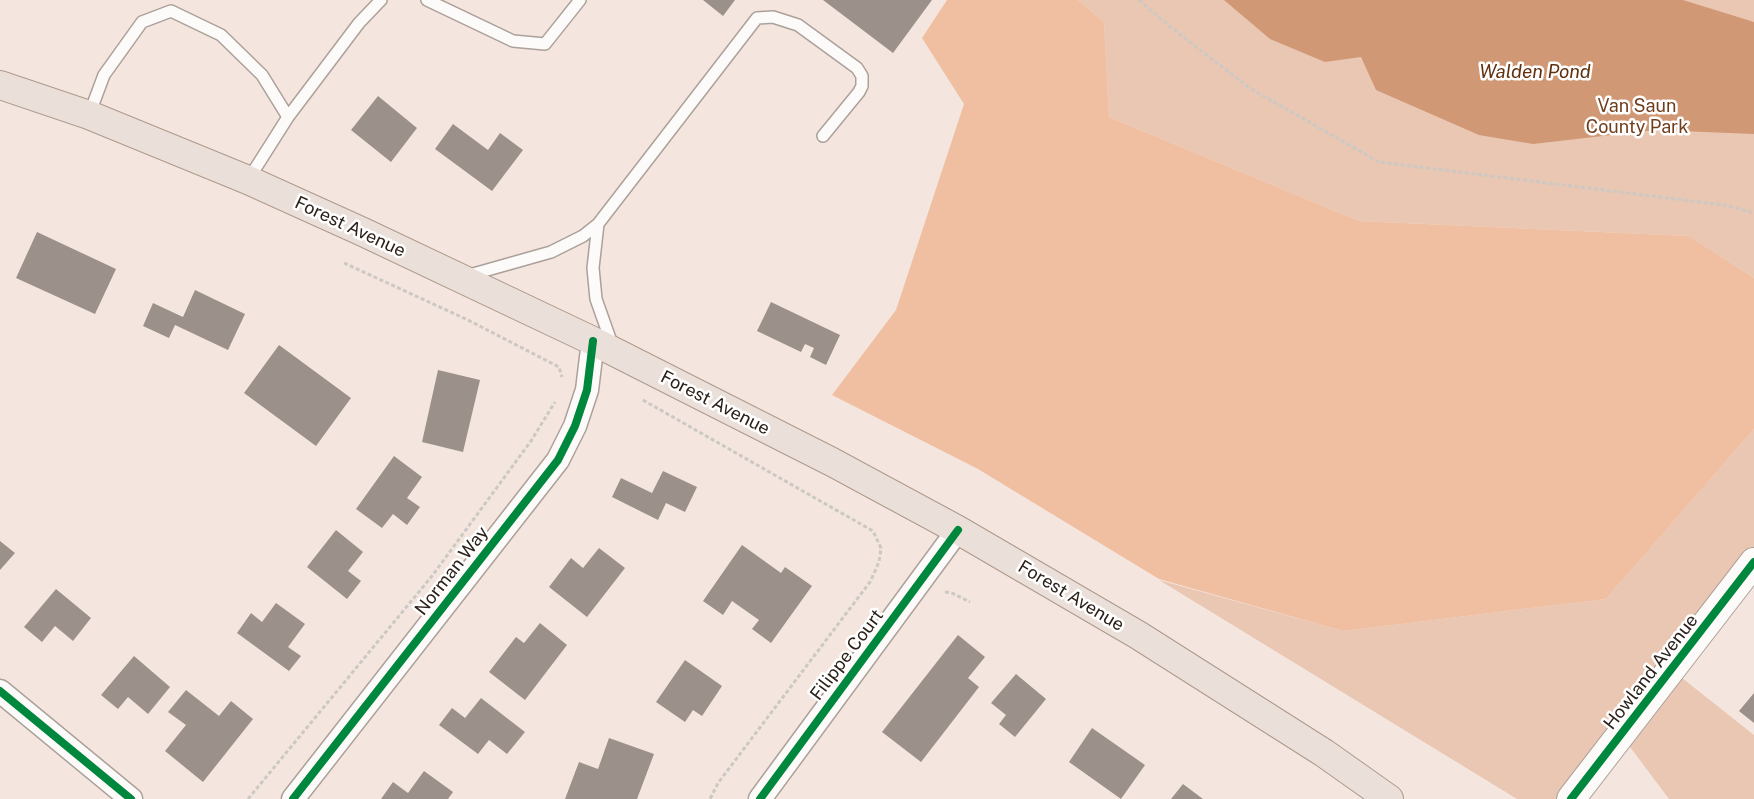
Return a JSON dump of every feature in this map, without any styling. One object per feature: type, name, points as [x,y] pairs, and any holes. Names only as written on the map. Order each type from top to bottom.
[{"type":"main road","name":"Forest Avenue","points":[[0,85],[89,115],[248,180],[604,347],[832,462],[958,530],[1138,636],[1324,753],[1389,799]]},
{"type":"street","name":"Norman Way","points":[[293,799],[558,460],[575,426],[604,347]]},
{"type":"street","name":"Filippe Court","points":[[760,799],[958,530]]},
{"type":"street","name":"Howland Avenue","points":[[1571,799],[1754,562]]},
{"type":"street","points":[[0,691],[131,799]]},
{"type":"lane","points":[[248,180],[288,117],[359,23],[380,0]]},
{"type":"lane","points":[[427,0],[513,41],[545,44],[580,0]]},
{"type":"lane","points":[[89,115],[104,75],[142,22],[171,11],[222,35],[262,75],[288,117]]},
{"type":"lane","points":[[460,278],[551,252],[583,236],[598,224],[757,18],[766,16],[798,26],[857,68],[862,76],[862,86],[823,136]]},
{"type":"lane","points":[[598,224],[592,268],[604,347]]},
{"type":"path","points":[[1139,0],[1169,26],[1248,87],[1378,162],[1724,205],[1754,213]]},
{"type":"path","points":[[344,263],[468,320],[559,367],[562,378],[560,386]]},
{"type":"path","points":[[640,398],[874,532],[881,548],[879,562],[870,582],[718,783],[710,799]]},
{"type":"path","points":[[248,799],[432,576],[531,440],[556,400]]},
{"type":"green space","name":"Van Saun County Park","points":[[1078,0],[1754,0],[1754,278],[1689,236],[1359,221],[1109,117],[1104,22]]},
{"type":"green space","points":[[1754,429],[1754,566],[1672,670],[1754,735],[1754,799],[1669,799],[1621,735],[1571,799],[1517,799],[1159,580],[1343,631],[1606,599]]},
{"type":"shaded area","points":[[947,0],[1078,0],[1104,22],[1109,117],[1359,221],[1689,236],[1754,278],[1754,429],[1606,599],[1343,631],[1159,579],[978,469],[832,395],[896,310],[964,104],[922,38]]},
{"type":"water","name":"Walden Pond","points":[[1224,0],[1683,0],[1754,22],[1754,134],[1655,130],[1533,144],[1479,135],[1376,90],[1361,57],[1325,62],[1270,39]]},
{"type":"building","points":[[703,0],[735,0],[723,16]]},
{"type":"building","points":[[823,0],[932,0],[893,53]]},
{"type":"building","points":[[378,96],[417,128],[391,162],[351,130]]},
{"type":"building","points":[[453,124],[488,150],[500,133],[523,150],[492,191],[435,149]]},
{"type":"building","points":[[37,232],[116,269],[95,314],[16,278]]},
{"type":"building","points":[[195,290],[245,314],[228,350],[175,325],[169,338],[143,326],[153,303],[183,317]]},
{"type":"building","points":[[771,302],[840,335],[826,365],[810,357],[814,348],[805,344],[801,352],[757,331]]},
{"type":"building","points":[[279,345],[351,398],[316,446],[244,393]]},
{"type":"building","points":[[438,370],[480,380],[463,452],[422,442]]},
{"type":"building","points":[[394,456],[422,477],[407,498],[420,507],[407,525],[393,514],[382,528],[356,509]]},
{"type":"building","points":[[663,471],[697,487],[685,512],[666,503],[658,520],[612,497],[621,478],[652,493]]},
{"type":"building","points":[[336,530],[363,552],[348,571],[361,581],[347,599],[307,567]]},
{"type":"building","points":[[0,541],[15,553],[0,570]]},
{"type":"building","points":[[742,545],[781,573],[785,567],[812,586],[771,643],[752,629],[759,620],[732,601],[723,615],[703,601]]},
{"type":"building","points":[[599,548],[625,568],[587,617],[549,587],[571,558],[583,568]]},
{"type":"building","points":[[56,589],[91,618],[73,641],[55,626],[42,642],[24,627]]},
{"type":"building","points":[[276,603],[305,624],[288,647],[301,656],[289,671],[237,633],[251,613],[262,622]]},
{"type":"building","points":[[540,623],[567,645],[525,700],[489,672],[516,637],[524,643]]},
{"type":"building","points":[[958,635],[985,657],[968,678],[979,687],[921,762],[882,732]]},
{"type":"building","points":[[134,656],[170,687],[148,714],[128,697],[118,709],[101,695]]},
{"type":"building","points":[[685,660],[722,686],[702,716],[693,710],[685,722],[656,702]]},
{"type":"building","points":[[1016,674],[1046,699],[1015,737],[999,724],[1006,715],[991,703]]},
{"type":"building","points":[[186,690],[219,716],[231,701],[253,719],[203,782],[165,751],[186,725],[168,712]]},
{"type":"building","points":[[1754,693],[1754,723],[1739,711]]},
{"type":"building","points":[[481,698],[525,732],[507,754],[489,740],[478,754],[439,725],[452,708],[465,718]]},
{"type":"building","points":[[1092,728],[1145,765],[1121,799],[1069,762]]},
{"type":"building","points":[[609,738],[654,754],[637,799],[565,799],[579,762],[598,769]]},
{"type":"building","points":[[424,771],[453,792],[448,799],[381,799],[393,782],[408,793]]},
{"type":"building","points":[[1183,784],[1203,799],[1171,799]]},
{"type":"cycle path","points":[[293,799],[558,460],[575,426],[587,390],[593,341]]},
{"type":"cycle path","points":[[760,799],[958,530]]},
{"type":"cycle path","points":[[1571,799],[1754,562]]},
{"type":"cycle path","points":[[0,691],[131,799]]}]
